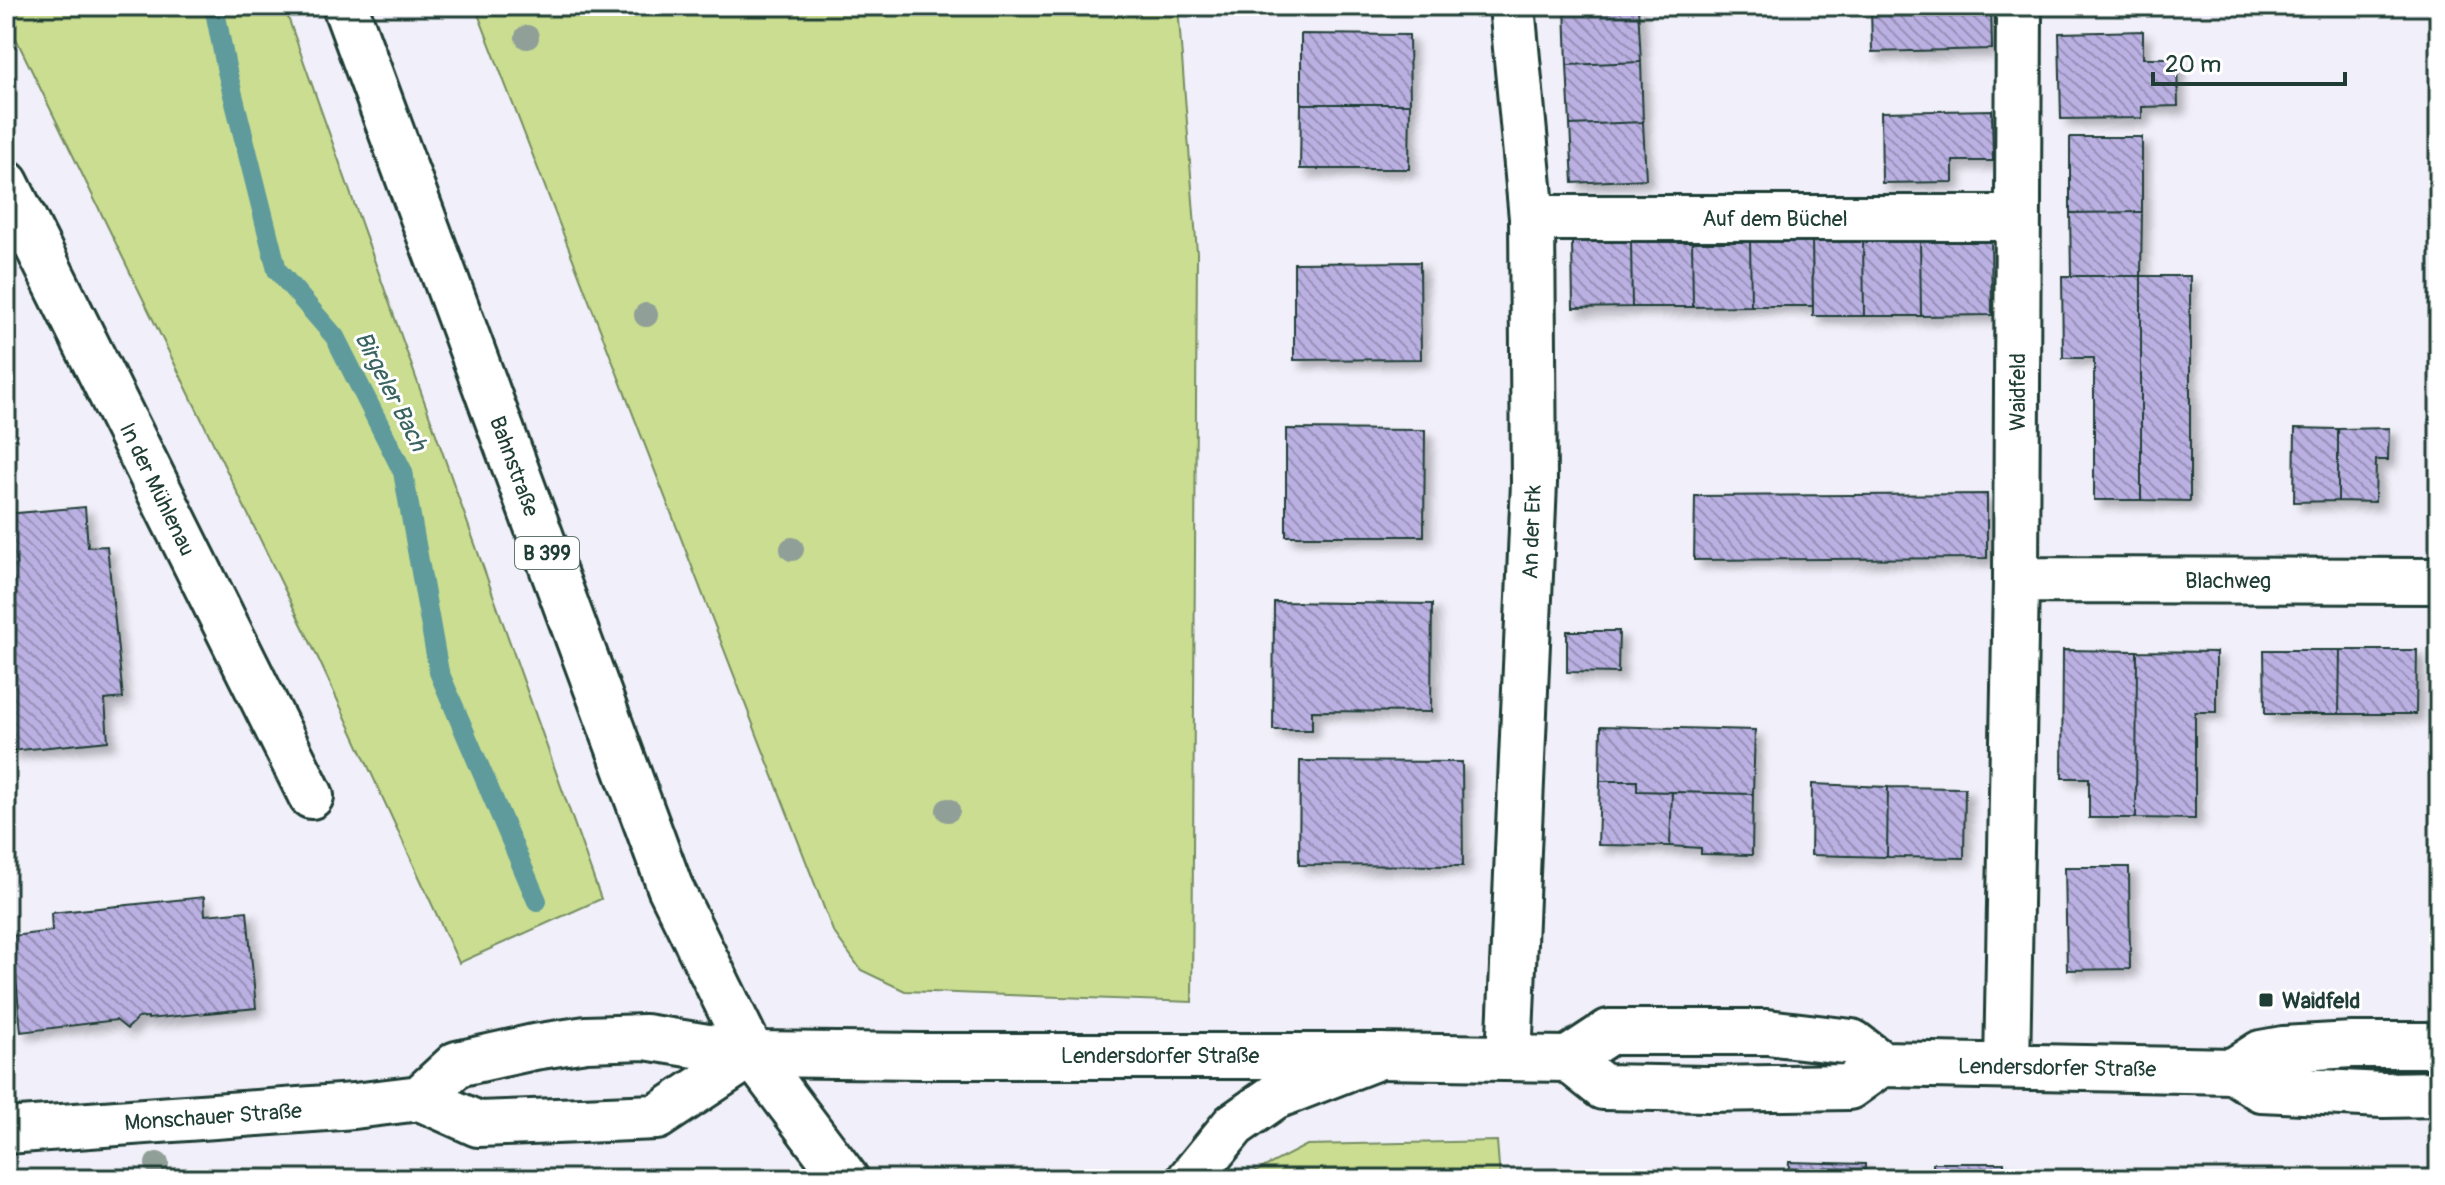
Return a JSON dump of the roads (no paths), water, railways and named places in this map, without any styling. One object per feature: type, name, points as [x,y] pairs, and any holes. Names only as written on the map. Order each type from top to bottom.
[{"type":"street","name":"Bahnstraße","points":[[345,6],[670,887],[752,1054]]},
{"type":"street","name":"An der Erk","points":[[1509,1058],[1534,483],[1532,218],[1512,6]]},
{"type":"street","name":"Waidfeld","points":[[2007,1066],[2016,580],[2019,6]]},
{"type":"street","name":"In der Mühlenau","points":[[6,183],[311,796]]},
{"type":"street","name":"Auf dem Büchel","points":[[1532,218],[2018,218]]},
{"type":"street","name":"Blachweg","points":[[2016,580],[2439,581]]},
{"type":"street","points":[[1609,1032],[1767,1032],[1852,1042],[1881,1064],[1849,1087],[1684,1089],[1603,1087],[1568,1059],[1609,1032]]},
{"type":"street","points":[[645,1037],[752,1054],[657,1117],[478,1124],[420,1098],[457,1064],[586,1039],[645,1037]]},
{"type":"street","points":[[2233,1071],[2261,1053],[2283,1049],[2439,1045]]},
{"type":"street","name":"Lendersdorfer Straße","points":[[752,1054],[1568,1059]]},
{"type":"street","name":"B 399","points":[[752,1054],[846,1179]]},
{"type":"street","points":[[1190,1179],[1234,1125],[1274,1097],[1380,1056]]},
{"type":"street","name":"Lendersdorfer Straße","points":[[1881,1064],[2233,1071],[2261,1089],[2383,1095],[2439,1094]]},
{"type":"street","name":"Monschauer Straße","points":[[6,1131],[354,1106],[420,1098]]},
{"type":"waterway","name":"Birgeler Bach","points":[[214,6],[226,67],[277,270],[335,337],[403,472],[439,672],[537,901]]},
{"type":"place","name":"Waidfeld","points":[[2266,1000]]}]
